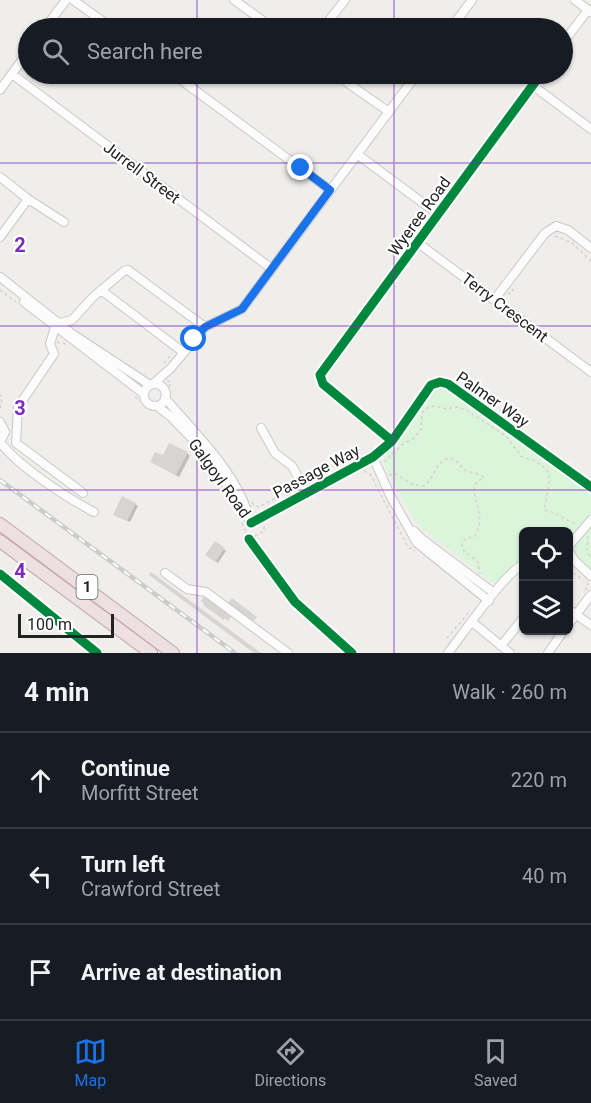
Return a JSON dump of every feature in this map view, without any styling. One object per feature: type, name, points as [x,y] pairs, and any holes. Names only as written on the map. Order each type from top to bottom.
[{"type":"highway","name":"1","points":[[0,524],[173,653]]},
{"type":"highway","name":"1","points":[[0,541],[151,653]]},
{"type":"street","points":[[52,18],[66,0]]},
{"type":"street","points":[[73,0],[98,18]]},
{"type":"street","points":[[234,0],[259,18]]},
{"type":"street","points":[[331,18],[345,0]]},
{"type":"street","points":[[458,18],[472,0]]},
{"type":"street","points":[[573,31],[590,11],[575,0]]},
{"type":"street","points":[[0,90],[18,66]]},
{"type":"street","name":"Jurrell Street","points":[[12,74],[18,78]]},
{"type":"street","name":"Jurrell Street","points":[[25,84],[272,269]]},
{"type":"street","points":[[187,84],[330,190]]},
{"type":"street","points":[[349,84],[389,112]]},
{"type":"street","points":[[144,394],[180,349],[205,327],[242,309],[410,84]]},
{"type":"street","points":[[532,85],[591,129]]},
{"type":"street","name":"Wyeree Road","points":[[392,441],[323,384],[320,375],[532,85]]},
{"type":"street","points":[[357,154],[439,214]]},
{"type":"street","points":[[0,177],[28,199],[64,222]]},
{"type":"street","points":[[1,232],[28,199]]},
{"type":"street","points":[[495,299],[545,232],[556,226],[567,230],[591,248]]},
{"type":"street","name":"Terry Crescent","points":[[418,243],[591,372]]},
{"type":"street","points":[[57,325],[72,320],[101,290],[128,270],[134,272],[205,327]]},
{"type":"street","points":[[0,276],[57,325],[151,384],[163,387]]},
{"type":"street","points":[[0,283],[144,394],[147,402],[157,406],[165,398],[163,387],[167,367]]},
{"type":"street","points":[[101,290],[180,349]]},
{"type":"street","points":[[71,333],[72,320]]},
{"type":"street","points":[[57,325],[50,344],[54,354],[18,406],[16,443],[83,493]]},
{"type":"street","name":"Palmer Way","points":[[392,441],[431,385],[440,382],[448,384],[591,487]]},
{"type":"street","name":"Galgoyl Road","points":[[165,398],[201,444],[251,523]]},
{"type":"street","name":"Galgoyl Road","points":[[157,406],[201,444]]},
{"type":"street","points":[[0,422],[5,432],[0,442],[18,461],[94,512]]},
{"type":"street","points":[[261,428],[275,453],[291,466],[306,492]]},
{"type":"street","name":"Passage Way","points":[[251,523],[373,457],[392,441]]},
{"type":"street","points":[[373,457],[390,495],[417,543],[489,601]]},
{"type":"street","points":[[573,542],[591,520]]},
{"type":"street","points":[[407,524],[423,540],[494,593]]},
{"type":"street","points":[[573,558],[591,576]]},
{"type":"street","points":[[448,653],[494,593],[519,567]]},
{"type":"street","points":[[165,573],[187,589],[206,592],[288,653]]},
{"type":"street","points":[[573,611],[586,595]]},
{"type":"street","points":[[573,613],[591,625]]},
{"type":"street","points":[[472,622],[510,653]]},
{"type":"street","points":[[501,646],[519,623]]},
{"type":"street","points":[[548,653],[561,635]]},
{"type":"path","points":[[167,367],[180,349],[189,330],[191,324],[185,320]]},
{"type":"path","points":[[0,394],[0,411]]},
{"type":"path","points":[[381,465],[403,444],[414,438],[421,429],[422,413],[427,408],[458,407],[468,411],[506,436],[522,457],[535,461],[549,473],[544,510],[558,513],[588,531],[587,552],[591,558]]},
{"type":"path","points":[[384,470],[387,476],[391,473],[396,474],[415,485],[424,486],[430,482],[438,464],[449,458],[454,459],[464,469],[478,473],[484,478],[474,486],[481,518],[479,529],[475,536],[467,538],[462,544],[464,550],[480,565],[480,574],[476,579]]},
{"type":"path","points":[[408,547],[416,551]]},
{"type":"path","points":[[573,573],[588,582],[586,595]]},
{"type":"path","points":[[447,638],[470,611]]},
{"type":"green space","points":[[440,385],[447,387],[591,491],[591,514],[573,536],[573,527],[519,527],[519,562],[513,565],[499,581],[492,582],[422,529],[414,519],[383,463],[384,458],[435,388]]},
{"type":"green space","points":[[591,524],[591,570],[579,561],[573,551]]},
{"type":"building","points":[[169,443],[188,452],[176,475],[150,462],[155,452],[163,455]]},
{"type":"building","points":[[122,496],[136,503],[127,521],[113,515]]},
{"type":"building","points":[[215,541],[225,548],[215,562],[205,555]]},
{"type":"building","points":[[151,572],[261,653],[254,653],[149,575]]},
{"type":"building","points":[[204,596],[231,617],[228,621],[203,605],[201,601]]},
{"type":"building","points":[[232,598],[257,617],[253,622],[228,603]]},
{"type":"railway","points":[[0,480],[235,653]]},
{"type":"cycle path","points":[[392,441],[323,384],[320,375],[534,84]]},
{"type":"cycle path","points":[[251,523],[373,457],[392,441],[431,385],[440,382],[448,384],[591,487]]},
{"type":"cycle path","points":[[249,539],[295,602],[352,653]]},
{"type":"cycle path","points":[[0,574],[97,653]]},
{"type":"route","points":[[194,339],[205,327],[242,309],[330,190],[301,168]]}]
